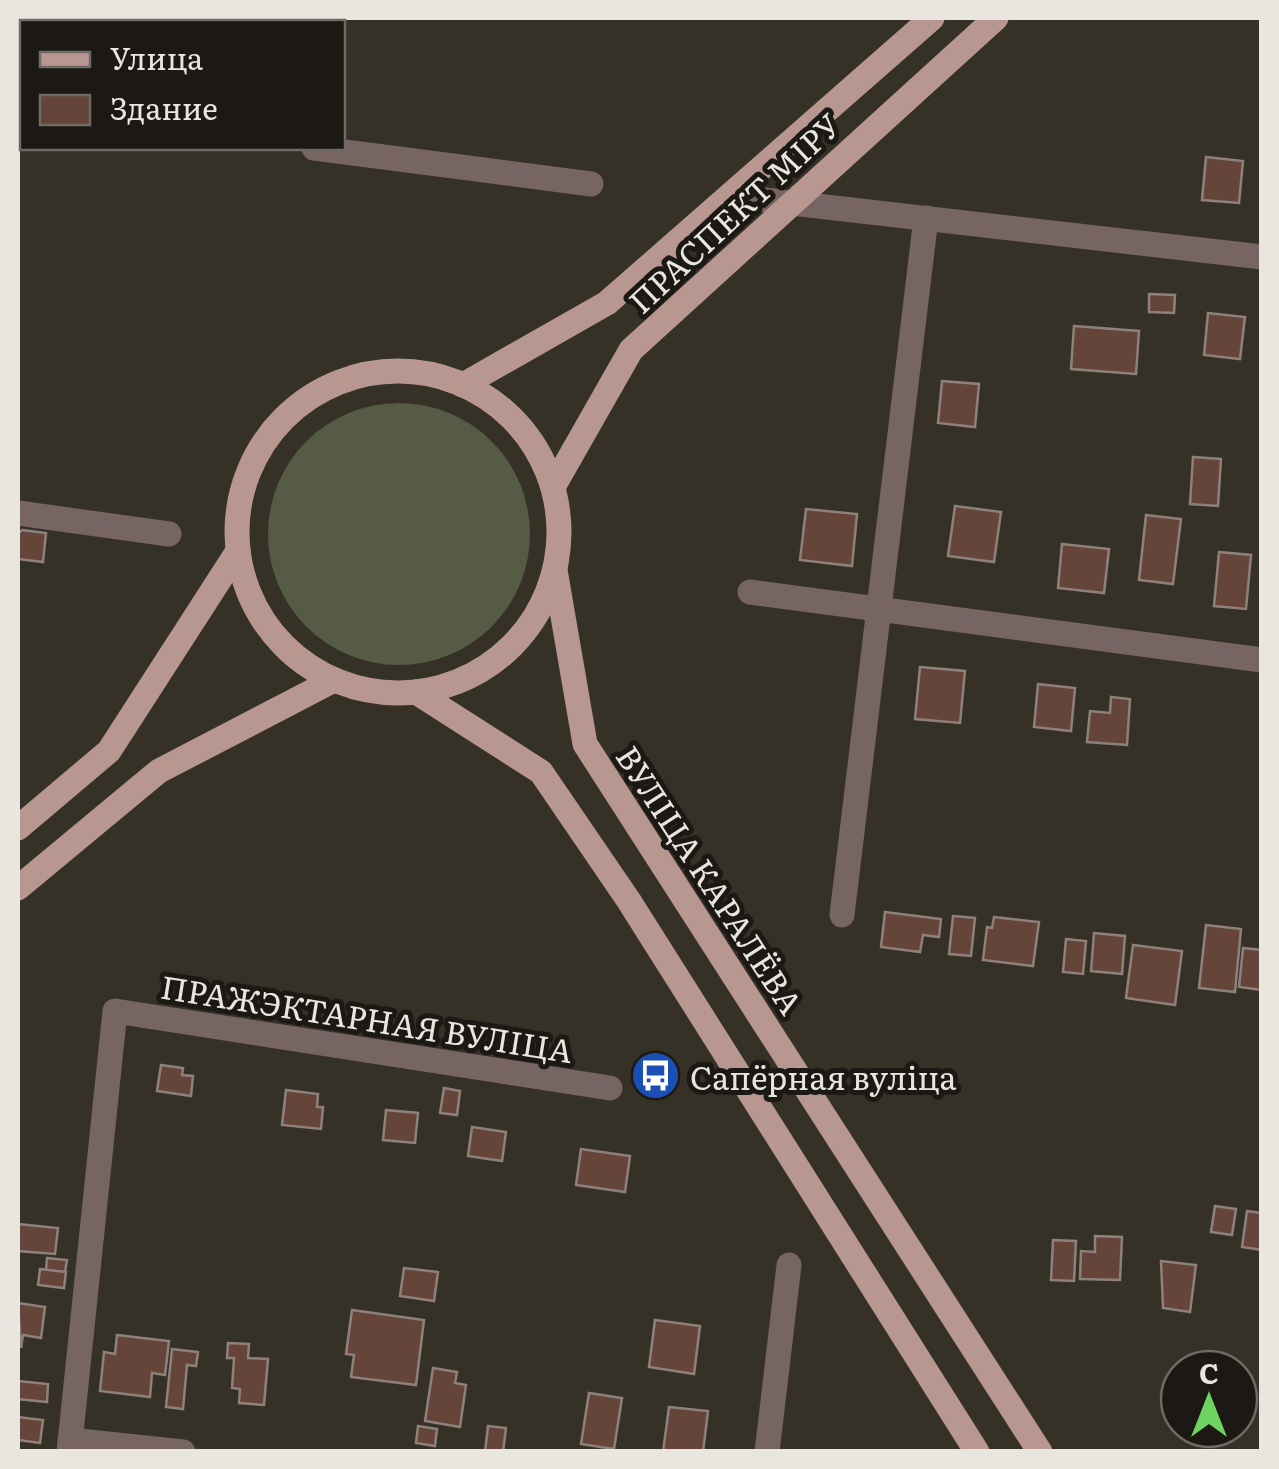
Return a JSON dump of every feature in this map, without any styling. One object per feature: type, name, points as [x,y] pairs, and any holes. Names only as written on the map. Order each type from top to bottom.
[{"type":"main road","name":"ПРАСПЕКТ МІРУ","points":[[462,385],[608,303],[932,18]]},
{"type":"main road","name":"ПРАСПЕКТ МІРУ","points":[[553,487],[631,350],[790,201],[996,18]]},
{"type":"main road","points":[[380,372],[436,376],[487,398],[518,426],[542,460],[553,487],[559,528],[555,570],[546,596],[515,643],[470,676],[416,692],[388,693],[334,680],[298,658],[268,628],[244,578],[238,550],[242,495],[250,468],[281,422],[302,403],[326,388],[380,372]]},
{"type":"main road","points":[[18,828],[109,751],[238,550]]},
{"type":"main road","name":"ВУЛІЦА КАРАЛЁВА","points":[[555,570],[584,744],[1040,1452]]},
{"type":"main road","points":[[18,888],[159,771],[334,680]]},
{"type":"main road","points":[[416,692],[541,772],[639,918],[977,1452]]},
{"type":"street","points":[[329,150],[591,184]]},
{"type":"street","points":[[732,196],[1262,258]]},
{"type":"street","points":[[842,916],[926,218]]},
{"type":"street","points":[[18,512],[169,534]]},
{"type":"street","points":[[750,592],[1262,660]]},
{"type":"street","name":"ПРАЖЭКТАРНАЯ ВУЛІЦА","points":[[70,1446],[116,1011],[610,1088]]},
{"type":"street","points":[[767,1452],[789,1265]]},
{"type":"street","points":[[70,1446],[183,1452]]},
{"type":"green space","points":[[399,403],[449,413],[472,425],[491,442],[508,461],[520,484],[530,534],[520,584],[508,607],[491,626],[472,643],[449,655],[399,665],[349,655],[326,643],[307,626],[290,607],[278,584],[268,534],[278,484],[290,461],[307,442],[326,425],[349,413]]},
{"type":"building","points":[[1206,157],[1243,161],[1239,203],[1202,200]]},
{"type":"building","points":[[1149,294],[1175,295],[1174,313],[1149,312]]},
{"type":"building","points":[[1208,313],[1245,317],[1240,359],[1204,355]]},
{"type":"building","points":[[1074,326],[1139,331],[1136,374],[1071,369]]},
{"type":"building","points":[[942,381],[979,384],[975,427],[938,423]]},
{"type":"building","points":[[1193,457],[1221,459],[1218,506],[1190,504]]},
{"type":"building","points":[[955,506],[1001,512],[994,562],[948,556]]},
{"type":"building","points":[[806,509],[857,514],[852,566],[800,560]]},
{"type":"building","points":[[1146,515],[1181,519],[1173,584],[1139,580]]},
{"type":"building","points":[[22,530],[46,533],[43,562],[18,559],[18,534]]},
{"type":"building","points":[[1062,544],[1109,549],[1104,593],[1058,588]]},
{"type":"building","points":[[1219,552],[1251,555],[1246,609],[1214,606]]},
{"type":"building","points":[[920,667],[965,671],[960,723],[915,719]]},
{"type":"building","points":[[1038,684],[1075,688],[1071,731],[1034,727]]},
{"type":"building","points":[[1111,697],[1130,699],[1127,745],[1087,742],[1090,711],[1110,713]]},
{"type":"building","points":[[885,912],[941,919],[939,937],[923,935],[920,952],[881,947]]},
{"type":"building","points":[[953,916],[975,918],[971,956],[949,954]]},
{"type":"building","points":[[994,917],[1039,922],[1033,966],[983,960],[987,927],[992,928]]},
{"type":"building","points":[[1206,925],[1241,929],[1235,992],[1199,988]]},
{"type":"building","points":[[1094,933],[1125,936],[1122,974],[1091,971]]},
{"type":"building","points":[[1066,939],[1086,941],[1083,974],[1063,972]]},
{"type":"building","points":[[1133,945],[1182,951],[1175,1005],[1126,998]]},
{"type":"building","points":[[1243,948],[1262,950],[1262,990],[1239,987]]},
{"type":"building","points":[[161,1065],[183,1068],[182,1075],[193,1076],[191,1096],[157,1091]]},
{"type":"building","points":[[444,1088],[460,1091],[457,1115],[440,1113]]},
{"type":"building","points":[[286,1090],[318,1094],[317,1107],[323,1107],[321,1129],[282,1125]]},
{"type":"building","points":[[386,1110],[418,1113],[415,1143],[383,1140]]},
{"type":"building","points":[[472,1127],[506,1132],[502,1161],[468,1156]]},
{"type":"building","points":[[581,1149],[630,1156],[625,1192],[576,1185]]},
{"type":"building","points":[[1215,1206],[1236,1209],[1232,1235],[1211,1232]]},
{"type":"building","points":[[1247,1211],[1262,1213],[1262,1250],[1242,1247]]},
{"type":"building","points":[[18,1224],[58,1228],[55,1254],[18,1251]]},
{"type":"building","points":[[1095,1236],[1122,1237],[1120,1280],[1080,1279],[1081,1251],[1095,1252]]},
{"type":"building","points":[[1053,1240],[1076,1241],[1074,1281],[1051,1280]]},
{"type":"building","points":[[47,1258],[67,1260],[65,1272],[46,1270]]},
{"type":"building","points":[[1161,1261],[1196,1265],[1190,1312],[1163,1308]]},
{"type":"building","points":[[404,1268],[438,1272],[434,1301],[400,1296]]},
{"type":"building","points":[[40,1269],[66,1272],[64,1288],[38,1285]]},
{"type":"building","points":[[18,1303],[45,1307],[41,1338],[23,1335],[21,1348]]},
{"type":"building","points":[[352,1310],[424,1320],[416,1385],[351,1377],[354,1355],[346,1354]]},
{"type":"building","points":[[655,1320],[700,1326],[694,1374],[649,1367]]},
{"type":"building","points":[[117,1335],[169,1341],[165,1375],[152,1373],[150,1397],[100,1391],[104,1352],[115,1354]]},
{"type":"building","points":[[228,1343],[249,1344],[248,1358],[268,1359],[264,1405],[239,1403],[240,1389],[232,1388],[234,1358],[227,1358]]},
{"type":"building","points":[[172,1349],[198,1352],[196,1366],[187,1365],[183,1409],[166,1407]]},
{"type":"building","points":[[433,1368],[457,1372],[455,1383],[466,1385],[460,1427],[425,1421]]},
{"type":"building","points":[[18,1381],[48,1384],[47,1402],[18,1399]]},
{"type":"building","points":[[589,1393],[622,1398],[614,1449],[581,1444]]},
{"type":"building","points":[[669,1407],[708,1411],[703,1452],[663,1452]]},
{"type":"building","points":[[18,1417],[43,1420],[40,1443],[18,1440]]},
{"type":"building","points":[[418,1426],[437,1429],[435,1446],[416,1443]]},
{"type":"building","points":[[488,1426],[506,1428],[503,1452],[485,1452]]},
{"type":"place","name":"Сапёрная вуліца","points":[[655,1076]]}]
